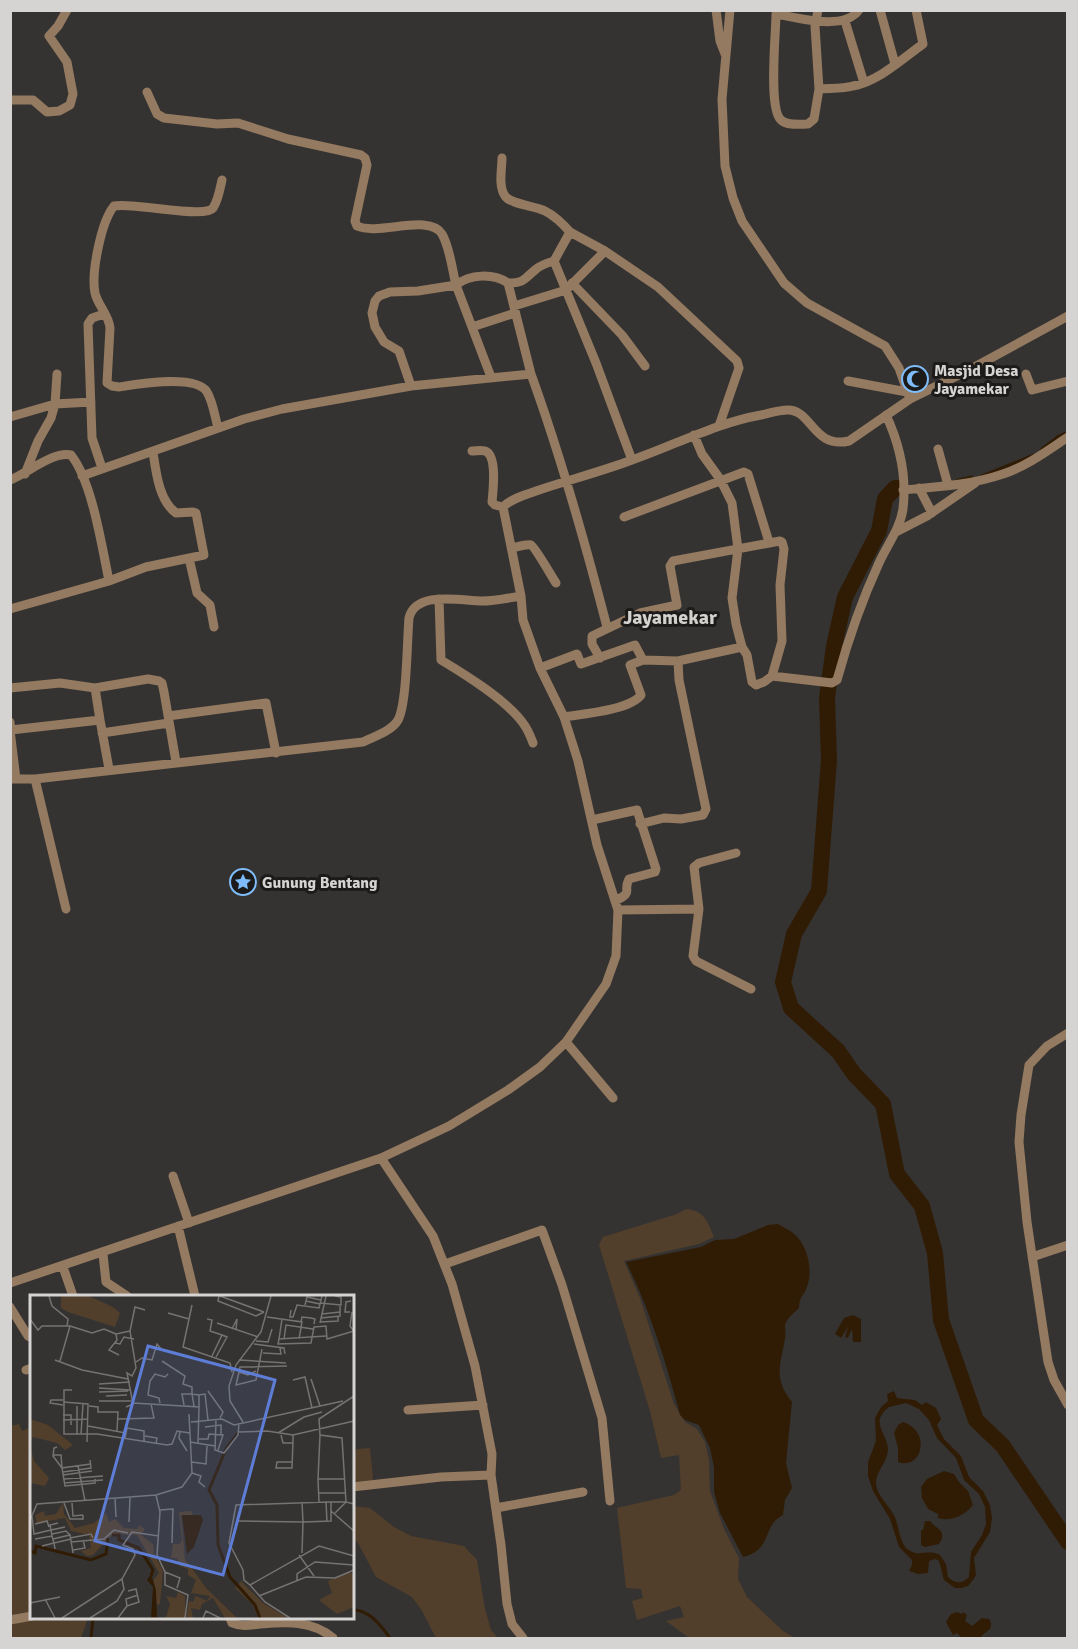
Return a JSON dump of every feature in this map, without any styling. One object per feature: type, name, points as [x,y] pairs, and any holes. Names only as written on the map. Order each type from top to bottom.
[{"type":"street","points":[[10,100],[33,100],[47,112],[59,111],[69,105],[73,94],[67,62],[48,36],[58,26],[67,10]]},
{"type":"street","points":[[716,10],[720,41],[726,56]]},
{"type":"street","points":[[730,10],[722,99],[725,166],[733,198],[742,221],[784,283],[807,303],[885,346],[899,368],[909,395]]},
{"type":"street","points":[[818,10],[816,22],[819,89],[812,122],[787,123],[777,114],[773,88],[776,13],[816,22],[845,21],[854,17],[859,10]]},
{"type":"street","points":[[880,10],[895,64]]},
{"type":"street","points":[[819,89],[852,87],[864,82],[895,64],[924,43],[916,10]]},
{"type":"street","points":[[845,21],[864,82]]},
{"type":"street","points":[[147,92],[157,114],[164,118],[217,124],[238,123],[288,139],[361,155],[367,165],[355,220],[357,226],[374,230],[422,225],[434,227],[443,235],[456,285],[491,377]]},
{"type":"street","points":[[502,158],[502,187],[504,195],[509,200],[544,210],[563,223],[570,232],[605,251],[658,286],[737,361],[739,368],[719,426]]},
{"type":"street","points":[[218,428],[207,391],[201,386],[176,381],[119,387],[107,384],[110,327],[109,319],[100,308],[95,291],[95,275],[106,221],[112,208],[118,205],[208,212],[215,206],[222,180]]},
{"type":"street","points":[[411,386],[399,351],[384,342],[375,327],[372,313],[379,296],[390,292],[418,291],[456,285],[468,278],[501,278],[508,283],[519,283],[526,280],[536,269],[554,261],[570,232]]},
{"type":"street","points":[[472,327],[569,287],[605,251]]},
{"type":"street","points":[[554,261],[569,287],[574,312],[596,363],[632,460]]},
{"type":"street","points":[[508,283],[531,374],[567,480],[607,627]]},
{"type":"street","points":[[569,287],[589,301],[622,334],[645,366]]},
{"type":"street","points":[[574,312],[589,301]]},
{"type":"street","points":[[102,468],[92,438],[88,324],[92,318],[104,314]]},
{"type":"street","points":[[472,451],[488,452],[492,461],[492,502],[503,507],[517,498],[632,460],[719,426],[754,416],[788,410],[796,411],[831,442],[849,441],[886,415],[909,395],[969,370],[1068,316]]},
{"type":"street","points":[[25,474],[38,441],[51,418],[55,404],[57,374]]},
{"type":"street","points":[[82,476],[218,428],[282,409],[411,386],[531,374]]},
{"type":"street","points":[[1026,374],[1032,390],[1068,381]]},
{"type":"street","points":[[848,381],[909,395]]},
{"type":"street","points":[[10,417],[55,404],[91,402]]},
{"type":"street","points":[[772,676],[832,683],[837,680],[853,625],[872,579],[896,532],[903,510],[903,464],[897,440],[886,415]]},
{"type":"street","points":[[600,658],[591,640],[592,636],[640,613],[677,605],[670,566],[673,561],[738,549],[769,542],[780,541],[784,549],[780,585],[782,641],[772,676],[764,682],[754,684],[736,624],[732,598],[738,549],[732,503],[720,479],[702,454],[694,435]]},
{"type":"street","points":[[903,490],[977,481],[1005,473],[1049,451],[1068,437]]},
{"type":"street","points":[[938,449],[948,485]]},
{"type":"street","points":[[10,609],[109,581],[146,567],[205,553],[196,513],[177,513],[170,507],[157,476],[153,452]]},
{"type":"street","points":[[10,480],[25,474],[54,456],[64,453],[71,454],[82,476],[95,515],[109,581]]},
{"type":"street","points":[[624,517],[744,471],[748,474],[769,542]]},
{"type":"street","points":[[896,532],[932,513],[977,481]]},
{"type":"street","points":[[919,488],[932,513]]},
{"type":"street","points":[[10,1284],[381,1158],[449,1126],[508,1090],[540,1067],[566,1042],[606,984],[616,956],[616,906],[597,845],[578,762],[564,717],[540,668],[523,621],[503,507]]},
{"type":"street","points":[[512,548],[529,544],[535,548],[544,567],[556,583]]},
{"type":"street","points":[[189,558],[198,593],[210,605],[214,627]]},
{"type":"street","points":[[10,722],[13,779],[35,779],[363,742],[396,722],[404,694],[410,612],[419,604],[439,599],[485,601],[520,596]]},
{"type":"street","points":[[439,599],[441,660],[475,680],[505,705],[525,725],[533,743]]},
{"type":"street","points":[[540,668],[577,654],[581,664],[635,645],[643,660]]},
{"type":"street","points":[[564,717],[614,708],[637,701],[641,695],[630,665],[643,660],[678,661],[742,647]]},
{"type":"street","points":[[640,824],[664,818],[681,819],[703,814],[706,809],[679,680],[678,661]]},
{"type":"street","points":[[10,688],[60,683],[95,688],[138,680],[159,681],[162,683],[176,762]]},
{"type":"street","points":[[95,688],[109,770]]},
{"type":"street","points":[[102,733],[266,703],[276,753]]},
{"type":"street","points":[[11,730],[100,720]]},
{"type":"street","points":[[35,779],[66,909]]},
{"type":"street","points":[[592,820],[636,810],[656,869],[655,872],[629,879],[628,892],[616,906]]},
{"type":"street","points":[[736,854],[699,863],[694,867],[699,909],[693,950],[696,961],[751,989]]},
{"type":"street","points":[[616,906],[699,909]]},
{"type":"street","points":[[1068,1033],[1047,1046],[1029,1065],[1020,1115],[1019,1142],[1032,1257],[1048,1362],[1054,1380],[1068,1405]]},
{"type":"street","points":[[566,1042],[613,1098]]},
{"type":"street","points":[[381,1158],[427,1226],[452,1284],[475,1366],[492,1454],[491,1475],[507,1604],[512,1624],[524,1638]]},
{"type":"street","points":[[173,1176],[189,1223]]},
{"type":"street","points":[[178,1226],[195,1295]]},
{"type":"street","points":[[445,1264],[542,1230],[562,1285],[602,1418],[610,1502]]},
{"type":"street","points":[[1032,1257],[1068,1245]]},
{"type":"street","points":[[103,1254],[106,1282],[126,1295]]},
{"type":"street","points":[[63,1267],[73,1295]]},
{"type":"street","points":[[10,1307],[30,1337]]},
{"type":"street","points":[[408,1410],[483,1405]]},
{"type":"street","points":[[354,1487],[441,1477],[491,1475]]},
{"type":"street","points":[[496,1508],[584,1492]]},
{"type":"street","points":[[10,1620],[30,1616]]},
{"type":"street","points":[[231,1619],[232,1623],[240,1626],[289,1622],[309,1625],[333,1638]]},
{"type":"shaded area","points":[[686,1209],[701,1214],[714,1237],[699,1244],[624,1261],[640,1298],[674,1404],[685,1422],[697,1429],[705,1442],[709,1460],[710,1491],[724,1529],[739,1558],[738,1579],[747,1597],[783,1631],[795,1638],[689,1638],[666,1621],[684,1617],[680,1606],[637,1620],[632,1601],[643,1598],[641,1589],[626,1588],[617,1508],[674,1495],[681,1490],[679,1455],[661,1458],[650,1411],[599,1245],[603,1237],[677,1214]]},
{"type":"shaded area","points":[[778,1224],[791,1231],[799,1239],[806,1251],[809,1266],[809,1281],[799,1308],[792,1314],[785,1326],[780,1368],[783,1387],[792,1402],[786,1463],[792,1488],[785,1500],[783,1515],[772,1525],[759,1549],[743,1557],[720,1513],[714,1492],[714,1467],[710,1448],[699,1425],[685,1420],[680,1415],[657,1337],[626,1262],[701,1247],[715,1240],[734,1239],[768,1225]]},
{"type":"shaded area","points":[[853,1315],[861,1319],[861,1342],[853,1342],[852,1329],[848,1338],[845,1337],[848,1327],[841,1338],[835,1334],[844,1318]]},
{"type":"shaded area","points":[[894,1391],[897,1398],[915,1400],[922,1405],[926,1402],[936,1408],[941,1419],[937,1425],[944,1439],[961,1456],[969,1477],[983,1491],[990,1505],[992,1518],[990,1532],[974,1558],[976,1575],[968,1586],[955,1588],[944,1580],[939,1561],[935,1559],[929,1561],[928,1573],[918,1574],[909,1571],[912,1560],[899,1547],[890,1519],[873,1491],[868,1476],[868,1462],[876,1441],[875,1418],[881,1407],[888,1401],[887,1394]],"holes":[[[906,1403],[919,1409],[929,1420],[937,1438],[956,1458],[964,1480],[979,1494],[985,1507],[986,1524],[971,1552],[969,1577],[961,1582],[953,1581],[948,1577],[946,1564],[940,1555],[931,1552],[915,1553],[906,1548],[900,1537],[895,1517],[881,1497],[876,1484],[888,1449],[880,1418],[889,1407]]]},
{"type":"shaded area","points":[[903,1422],[918,1433],[920,1441],[918,1456],[906,1463],[898,1462],[898,1448],[894,1433],[898,1425]]},
{"type":"shaded area","points":[[19,1424],[22,1431],[30,1427],[30,1619],[88,1619],[81,1638],[11,1638],[10,1426]]},
{"type":"shaded area","points":[[370,1448],[374,1489],[354,1490],[354,1453],[357,1449]]},
{"type":"shaded area","points":[[944,1471],[954,1474],[968,1491],[973,1505],[966,1512],[952,1519],[938,1518],[938,1514],[928,1509],[922,1498],[921,1487],[927,1479]]},
{"type":"shaded area","points":[[354,1506],[370,1508],[394,1527],[411,1536],[464,1546],[477,1560],[485,1609],[491,1630],[498,1638],[436,1638],[412,1597],[376,1577],[354,1539]]},
{"type":"shaded area","points":[[925,1521],[930,1521],[942,1533],[939,1544],[925,1547],[921,1545],[921,1530],[923,1530]]},
{"type":"shaded area","points":[[957,1612],[967,1615],[965,1621],[972,1626],[982,1618],[989,1619],[991,1626],[980,1638],[962,1638],[957,1633],[953,1635],[946,1622],[951,1614]]},
{"type":"waterway","points":[[1042,449],[1068,432]]},
{"type":"waterway","points":[[982,476],[1034,455]]},
{"type":"waterway","points":[[958,480],[972,477]]},
{"type":"waterway","points":[[899,488],[895,488],[885,499],[879,531],[845,597],[834,646],[827,698],[829,760],[819,891],[794,934],[783,982],[791,1008],[838,1051],[854,1074],[883,1104],[897,1174],[922,1206],[935,1253],[941,1320],[976,1420],[1003,1446],[1068,1542]]},
{"type":"waterway","points":[[354,1610],[369,1615],[390,1638]]},
{"type":"waterway","points":[[91,1638],[93,1619]]},
{"type":"place","name":"Masjid Desa Jayamekar","points":[[915,379]]},
{"type":"place","name":"Gunung Bentang","points":[[243,882]]},
{"type":"district","name":"Jayamekar","points":[[670,617]]}]
